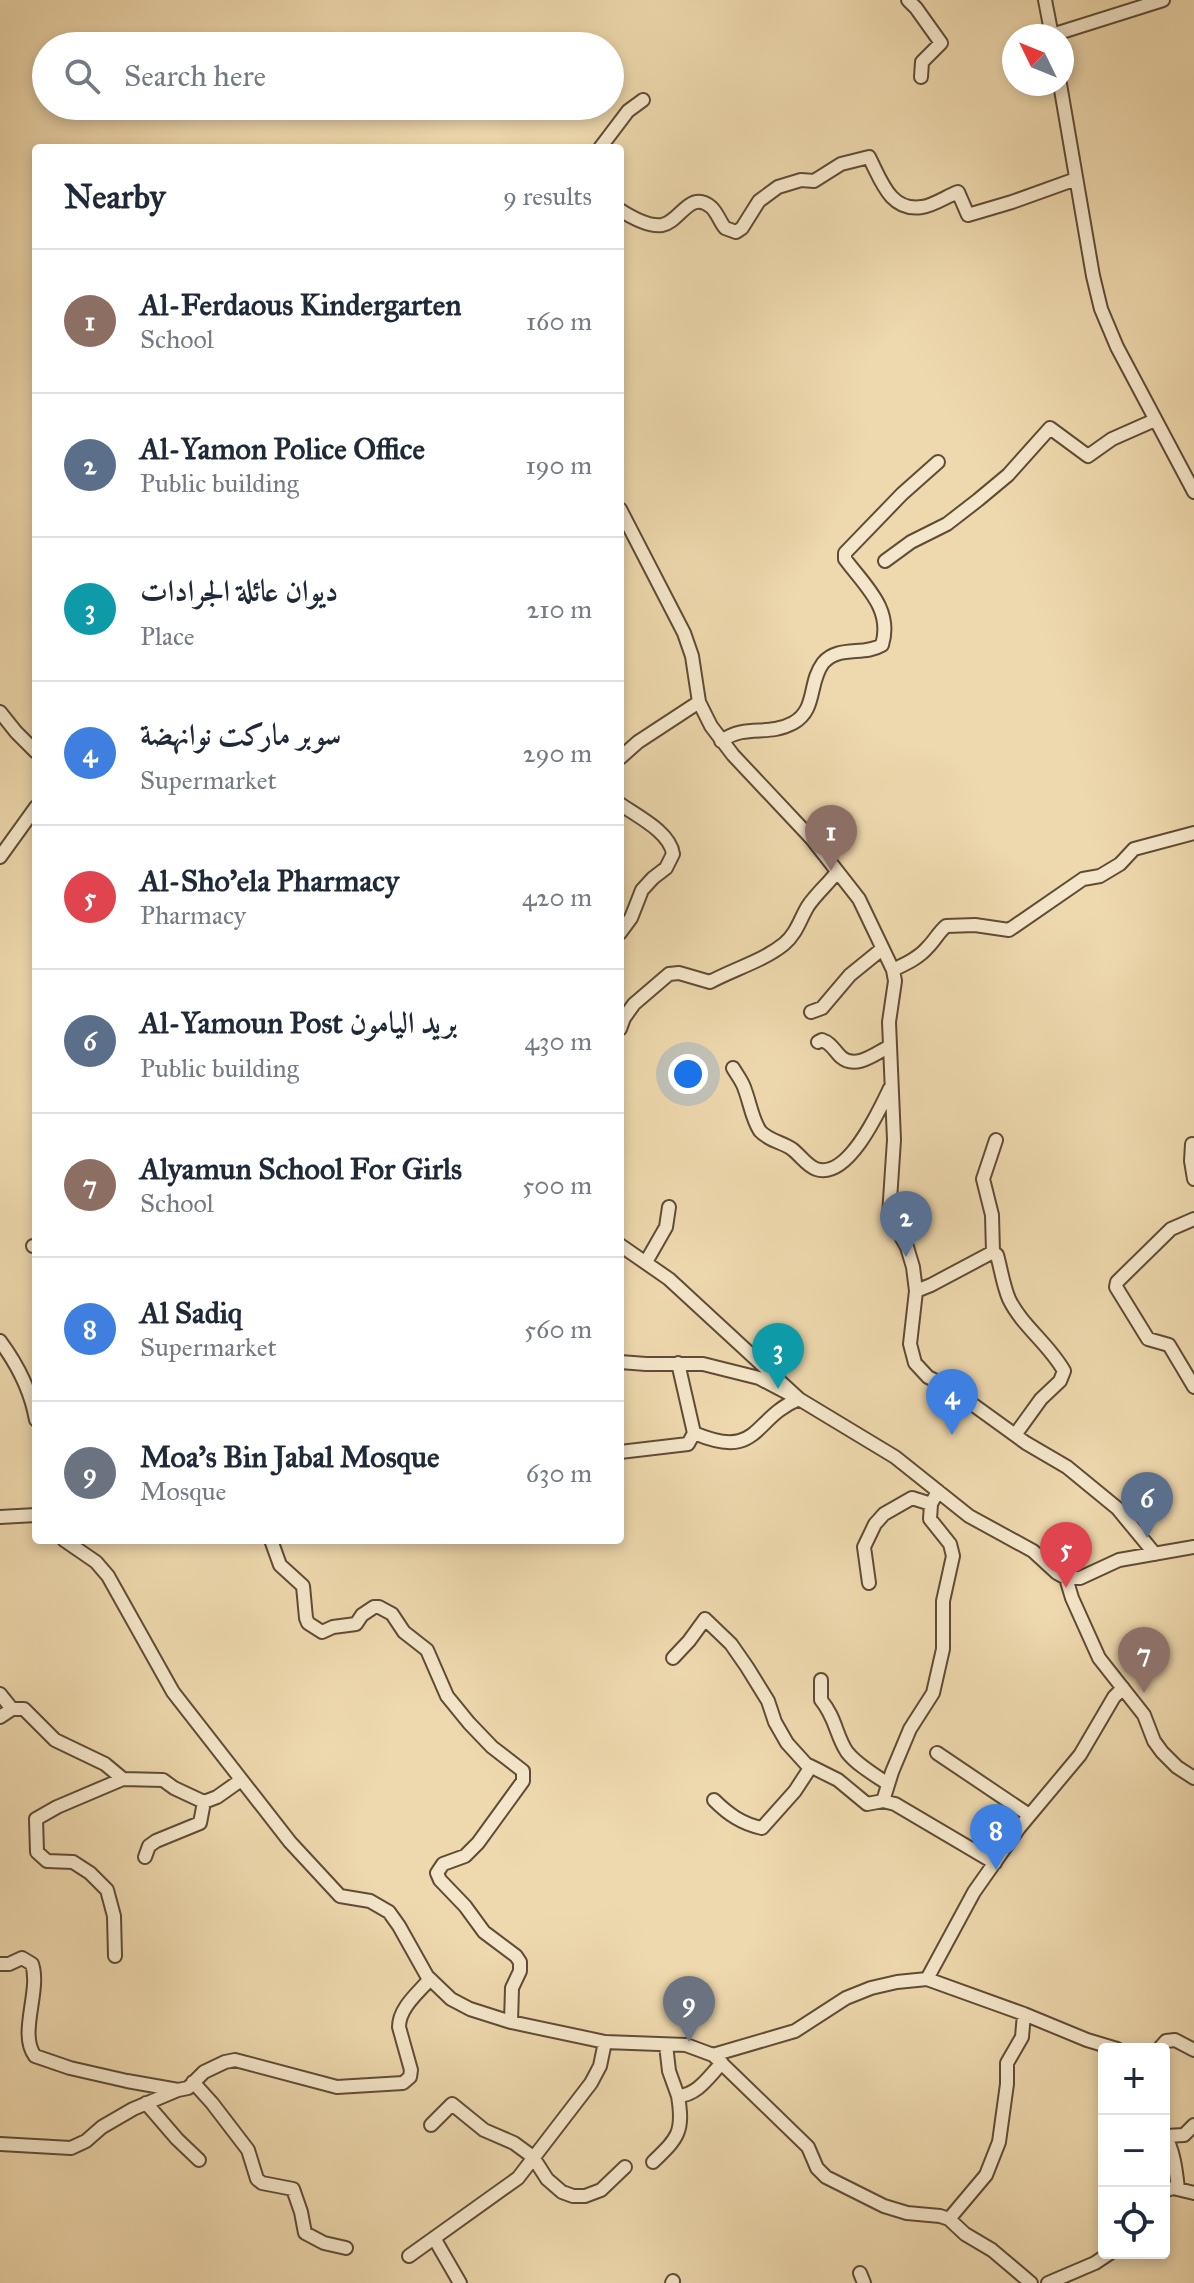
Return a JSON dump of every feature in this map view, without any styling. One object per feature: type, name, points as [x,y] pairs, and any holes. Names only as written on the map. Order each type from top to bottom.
[{"type":"street","points":[[908,0],[941,43],[922,62],[921,77]]},
{"type":"street","points":[[1045,0],[1050,24]]},
{"type":"street","points":[[1074,28],[1163,0]]},
{"type":"street","points":[[1062,96],[1101,309],[1113,340],[1194,492]]},
{"type":"street","points":[[624,116],[643,100]]},
{"type":"street","points":[[603,144],[621,120]]},
{"type":"street","points":[[624,212],[658,225],[672,220],[688,204],[700,202],[711,208],[725,228],[736,232],[742,228],[759,201],[778,187],[801,180],[814,181],[841,164],[869,157],[891,197],[901,206],[922,207],[958,192],[968,215],[1076,179]]},
{"type":"street","points":[[885,561],[911,542],[947,524],[978,500],[1008,475],[1050,428],[1088,456],[1133,428],[1155,420]]},
{"type":"street","points":[[721,741],[739,731],[774,730],[797,721],[809,707],[816,677],[830,657],[882,645],[885,629],[881,607],[845,559],[845,553],[938,462]]},
{"type":"street","points":[[624,517],[684,633],[692,656],[699,702],[721,741],[812,839],[864,907],[893,970],[895,981],[889,1022],[894,1140],[889,1215],[910,1257],[916,1291],[910,1344],[918,1368],[1067,1467],[1117,1508],[1155,1554]]},
{"type":"street","points":[[624,754],[699,702]]},
{"type":"street","points":[[0,712],[32,748]]},
{"type":"street","points":[[624,807],[663,836],[673,852],[666,868],[641,892],[624,928]]},
{"type":"street","points":[[0,857],[32,813]]},
{"type":"street","points":[[893,970],[915,959],[946,926],[975,925],[1009,930],[1083,879],[1100,876],[1120,864],[1134,849],[1194,833]]},
{"type":"street","points":[[624,1018],[634,1004],[669,974],[679,973],[710,982],[762,958],[782,945],[796,931],[811,902],[837,872]]},
{"type":"street","points":[[811,1012],[822,1008],[850,975],[882,949]]},
{"type":"street","points":[[818,1042],[827,1041],[851,1062],[861,1061],[890,1046]]},
{"type":"street","points":[[733,1068],[744,1086],[760,1130],[771,1140],[794,1151],[810,1167],[821,1170],[841,1164],[870,1128],[891,1085]]},
{"type":"street","points":[[996,1140],[983,1179],[992,1215],[993,1252],[997,1255],[1010,1299],[1027,1324],[1055,1355],[1064,1371],[1060,1381],[1041,1399],[1015,1435]]},
{"type":"street","points":[[1192,1144],[1194,1179]]},
{"type":"street","points":[[646,1262],[666,1227],[669,1207]]},
{"type":"street","points":[[1194,1219],[1171,1229],[1117,1282],[1116,1287],[1148,1339],[1169,1345],[1194,1387]]},
{"type":"street","points":[[624,1248],[669,1279],[799,1399]]},
{"type":"street","points":[[916,1291],[993,1252]]},
{"type":"street","points":[[0,1341],[19,1372],[32,1402]]},
{"type":"street","points":[[624,1362],[712,1365],[759,1378],[895,1457],[969,1516],[1033,1551],[1066,1578],[1080,1578],[1119,1560],[1194,1547]]},
{"type":"street","points":[[624,1452],[688,1444],[694,1433],[678,1363]]},
{"type":"street","points":[[694,1433],[716,1442],[732,1443],[748,1438],[787,1404],[799,1399]]},
{"type":"street","points":[[883,1801],[910,1729],[933,1693],[943,1649],[943,1601],[953,1556],[950,1544],[930,1519],[931,1504],[938,1491]]},
{"type":"street","points":[[869,1583],[864,1547],[875,1524],[884,1514],[912,1498],[931,1504]]},
{"type":"street","points":[[0,1517],[32,1515]]},
{"type":"street","points":[[70,1544],[108,1576],[173,1692],[290,1842],[335,1893],[346,1899],[370,1901],[389,1912],[430,1979],[443,1992],[460,2004],[511,2022],[605,2042],[686,2045],[718,2059],[808,2147],[817,2168],[826,2177],[895,2210],[949,2219],[1031,2283]]},
{"type":"street","points":[[272,1544],[280,1565],[303,1586],[308,1623],[322,1632],[356,1624],[362,1615],[374,1607],[392,1614],[404,1632],[427,1650],[437,1678],[454,1705],[492,1747],[523,1771],[523,1781],[478,1843],[465,1856],[443,1864],[437,1873],[484,1932],[520,1962],[520,1971],[512,1988],[511,2022]]},
{"type":"street","points":[[1066,1578],[1095,1652],[1144,1715],[1162,1752],[1194,1778]]},
{"type":"street","points":[[673,1658],[705,1619],[731,1644],[768,1701],[787,1743],[810,1768],[838,1780],[867,1804],[883,1801],[895,1804],[995,1863]]},
{"type":"street","points":[[821,1680],[821,1700],[831,1712],[848,1752],[888,1784]]},
{"type":"street","points":[[927,1979],[974,1892],[1029,1815],[1080,1755],[1114,1697],[1123,1688]]},
{"type":"street","points":[[0,1694],[12,1709]]},
{"type":"street","points":[[0,1717],[12,1709],[24,1709],[55,1740],[105,1764],[123,1779]]},
{"type":"street","points":[[937,1753],[1029,1815]]},
{"type":"street","points":[[714,1800],[729,1814],[748,1825],[762,1828],[795,1791],[810,1768]]},
{"type":"street","points":[[115,1956],[114,1916],[107,1890],[73,1862],[47,1861],[37,1852],[36,1819],[123,1779],[163,1780],[204,1802],[241,1780]]},
{"type":"street","points":[[145,1857],[149,1846],[156,1841],[200,1823],[204,1802]]},
{"type":"street","points":[[0,1964],[22,1958],[32,1964],[36,1986],[31,2011],[30,2047],[35,2056],[99,2074],[178,2090]]},
{"type":"street","points":[[0,2144],[71,2148],[146,2103],[188,2088],[204,2072],[235,2060],[337,2087],[403,2083],[410,2077],[411,2070],[399,2020],[404,2009],[430,1979]]},
{"type":"street","points":[[678,2096],[696,2090],[718,2059],[795,2031],[846,1998],[897,1982],[927,1979],[1098,2043]]},
{"type":"street","points":[[949,2219],[986,2175],[999,2142],[1007,2063],[1022,2037],[1024,2014]]},
{"type":"street","points":[[1164,2043],[1175,2040],[1194,2050]]},
{"type":"street","points":[[409,2256],[512,2183],[591,2083],[600,2066],[605,2042]]},
{"type":"street","points":[[653,2162],[676,2140],[681,2121],[666,2045]]},
{"type":"street","points":[[193,2082],[248,2150],[257,2179],[262,2183],[293,2189],[305,2233],[324,2243],[346,2248]]},
{"type":"street","points":[[146,2103],[199,2160]]},
{"type":"street","points":[[431,2125],[452,2104],[484,2130],[514,2143],[533,2157],[547,2179],[562,2192],[573,2196],[585,2196],[601,2190],[625,2167]]},
{"type":"street","points":[[1170,2135],[1184,2135],[1194,2125]]},
{"type":"street","points":[[1170,2150],[1178,2189]]},
{"type":"street","points":[[1170,2188],[1194,2193]]},
{"type":"street","points":[[434,2238],[460,2283]]},
{"type":"street","points":[[1048,2283],[1101,2259]]},
{"type":"place","name":"Al-Ferdaous Kindergarten","points":[[831,871]]},
{"type":"place","name":"Al-Yamon Police Office","points":[[906,1257]]},
{"type":"place","name":"ديوان عائلة الجرادات","points":[[778,1389]]},
{"type":"place","name":"سوبر ماركت نوانهضة","points":[[952,1435]]},
{"type":"place","name":"Al-Yamoun Post بريد اليامون","points":[[1147,1538]]},
{"type":"place","name":"Al-Sho'ela Pharmacy","points":[[1066,1588]]},
{"type":"place","name":"Alyamun School For Girls","points":[[1144,1693]]},
{"type":"place","name":"Al Sadiq","points":[[996,1870]]},
{"type":"place","name":"Moa's Bin Jabal Mosque","points":[[689,2042]]}]
